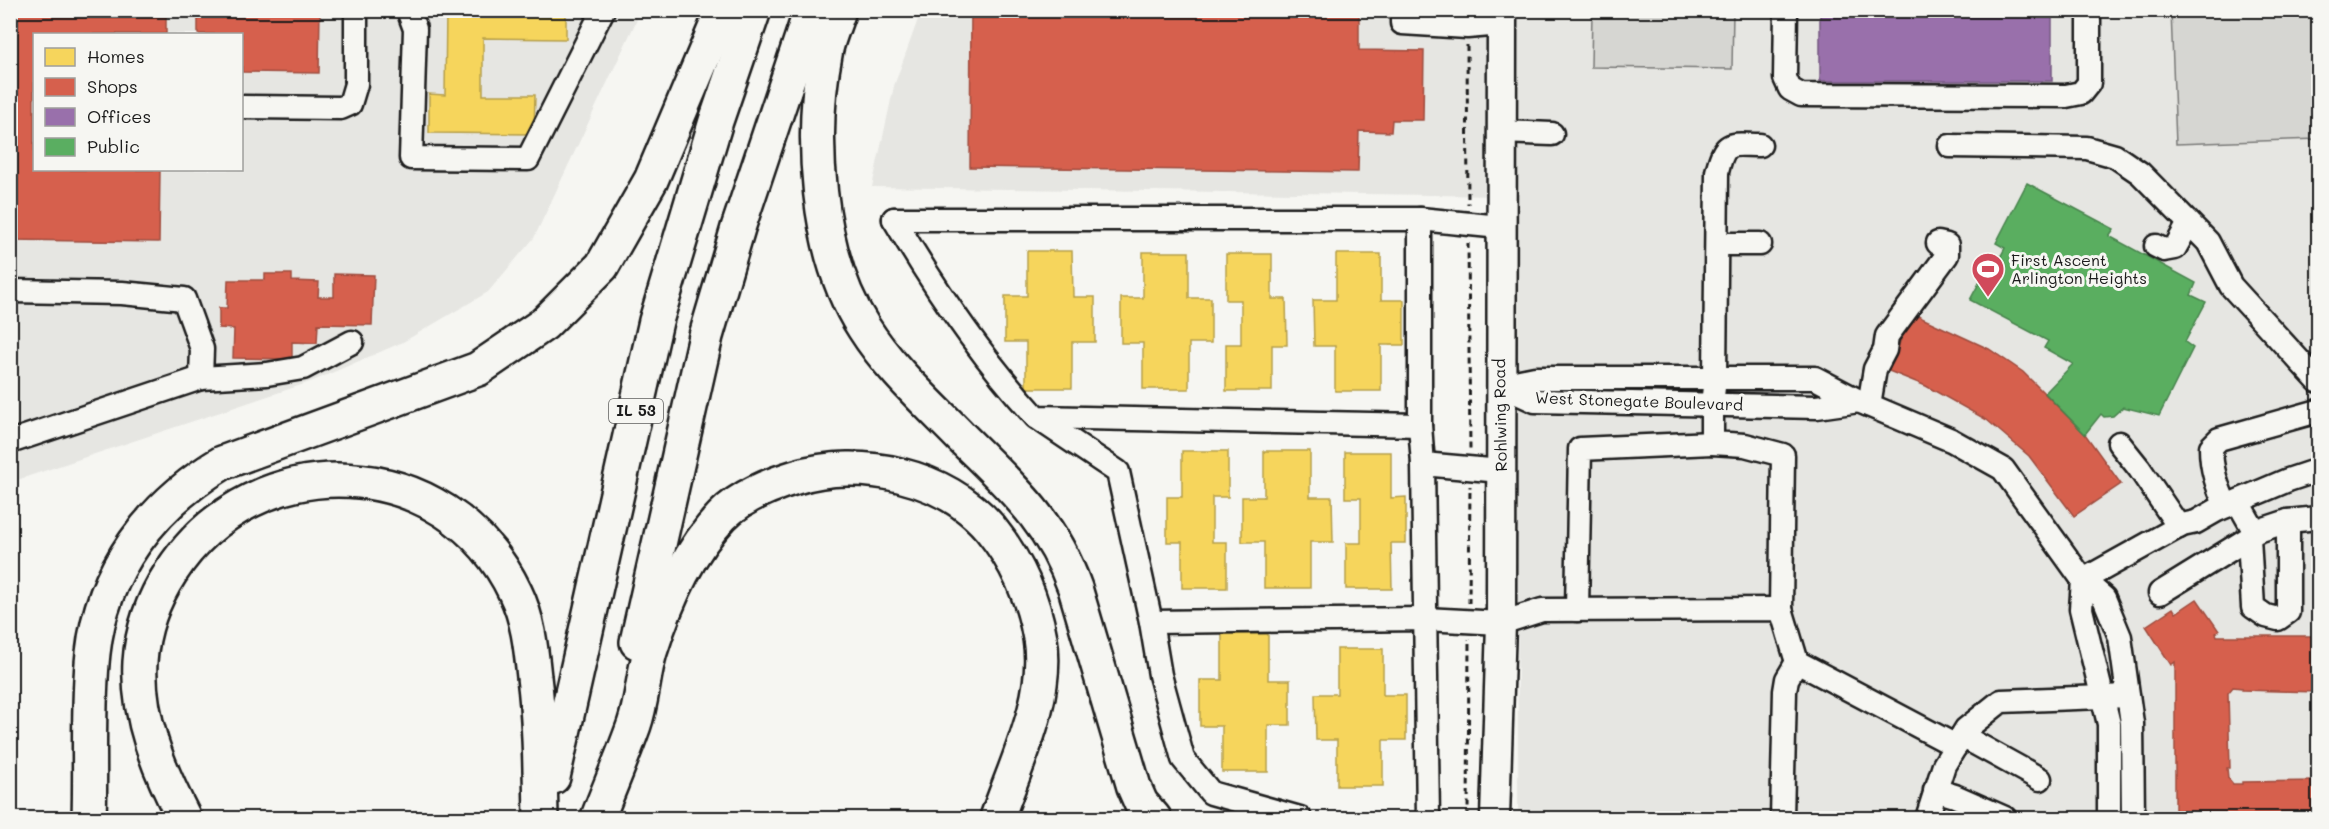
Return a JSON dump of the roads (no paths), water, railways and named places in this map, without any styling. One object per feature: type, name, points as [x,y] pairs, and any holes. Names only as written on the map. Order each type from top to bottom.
[{"type":"highway","points":[[89,819],[93,652],[100,617],[120,565],[144,529],[173,498],[195,480],[222,463],[478,369],[544,324],[602,266],[608,256],[651,180],[723,10]]},
{"type":"highway","name":"IL 53","points":[[542,819],[656,321],[716,121],[754,10]]},
{"type":"highway","name":"IL 53","points":[[598,818],[706,336],[738,228],[811,10]]},
{"type":"highway","points":[[839,10],[826,48],[818,143],[824,215],[834,263],[844,289],[862,326],[888,360],[1023,500],[1052,537],[1068,567],[1075,588],[1134,786],[1142,803],[1154,819]]},
{"type":"highway","points":[[598,818],[634,723],[651,652],[680,578],[701,541],[724,514],[747,497],[779,482],[806,474],[857,469],[888,472],[915,480],[941,491],[965,506],[989,526],[1024,581],[1034,608],[1040,640],[1041,676],[1033,715],[997,819]]},
{"type":"highway","points":[[184,819],[148,733],[140,684],[143,634],[164,582],[195,540],[232,510],[270,491],[305,481],[350,479],[386,485],[408,492],[440,507],[464,524],[483,543],[503,569],[523,611],[532,655],[540,724],[542,819]]},
{"type":"main road","name":"Rohlwing Road","points":[[1495,819],[1501,623],[1502,17]]},
{"type":"street","points":[[243,107],[341,108],[350,104],[356,84],[357,10]]},
{"type":"street","points":[[408,10],[416,29],[411,158],[528,159],[603,10]]},
{"type":"street","points":[[1402,10],[1401,23],[1467,27],[1502,17]]},
{"type":"street","points":[[1786,10],[1785,78],[1790,89],[1801,95],[2066,96],[2082,93],[2089,83],[2089,10]]},
{"type":"street","points":[[1501,132],[1552,134]]},
{"type":"street","points":[[1712,443],[1715,378],[1717,172],[1722,152],[1731,145],[1760,145]]},
{"type":"street","points":[[1950,146],[2087,148],[2115,156],[2140,173],[2208,242],[2231,286],[2319,381]]},
{"type":"street","points":[[1300,819],[1210,793],[1183,759],[1160,675],[1151,622],[1118,471],[1036,417],[1004,381],[925,272],[894,219],[1420,219],[1500,227]]},
{"type":"street","points":[[1420,219],[1420,425],[1423,464],[1428,819]]},
{"type":"street","points":[[2156,246],[2164,250],[2175,248],[2189,223]]},
{"type":"street","points":[[1864,403],[1875,369],[1885,350],[1887,336],[1947,255],[1947,245],[1938,243]]},
{"type":"street","points":[[1717,244],[1760,244]]},
{"type":"street","points":[[10,291],[122,293],[184,299],[202,349],[201,378]]},
{"type":"street","points":[[10,442],[201,378],[267,374],[303,368],[352,342]]},
{"type":"street","name":"West Stonegate Boulevard","points":[[1500,385],[1536,378],[1815,378],[1864,403],[1951,440],[2003,470],[2083,580],[2104,598],[2120,637],[2132,723],[2133,819]]},
{"type":"street","name":"West Stonegate Boulevard","points":[[1500,385],[1535,401],[1817,407],[1864,403]]},
{"type":"street","points":[[2288,521],[2288,612],[2278,619],[2266,616],[2253,607],[2252,535],[2232,504],[2216,485],[2211,463],[2211,447],[2219,439],[2319,411]]},
{"type":"street","points":[[1036,417],[1420,425]]},
{"type":"street","points":[[1576,610],[1580,449],[1712,443],[1745,445],[1783,455],[1781,609],[1797,662],[2040,779]]},
{"type":"street","points":[[2119,443],[2179,527]]},
{"type":"street","points":[[1423,464],[1501,471]]},
{"type":"street","points":[[2109,819],[2109,724],[2081,609],[2083,580],[2179,527],[2319,470]]},
{"type":"street","points":[[2160,593],[2252,535],[2288,521],[2319,518]]},
{"type":"street","points":[[1151,622],[1425,619],[1501,623],[1542,610],[1781,609]]},
{"type":"street","points":[[1782,819],[1785,691],[1787,679],[1797,662]]},
{"type":"street","points":[[1927,819],[1944,765],[1966,729],[2001,701],[2128,696]]},
{"type":"street","points":[[1935,790],[1955,796],[2005,819]]},
{"type":"place","name":"First Ascent Arlington Heights","points":[[1988,298]]}]
